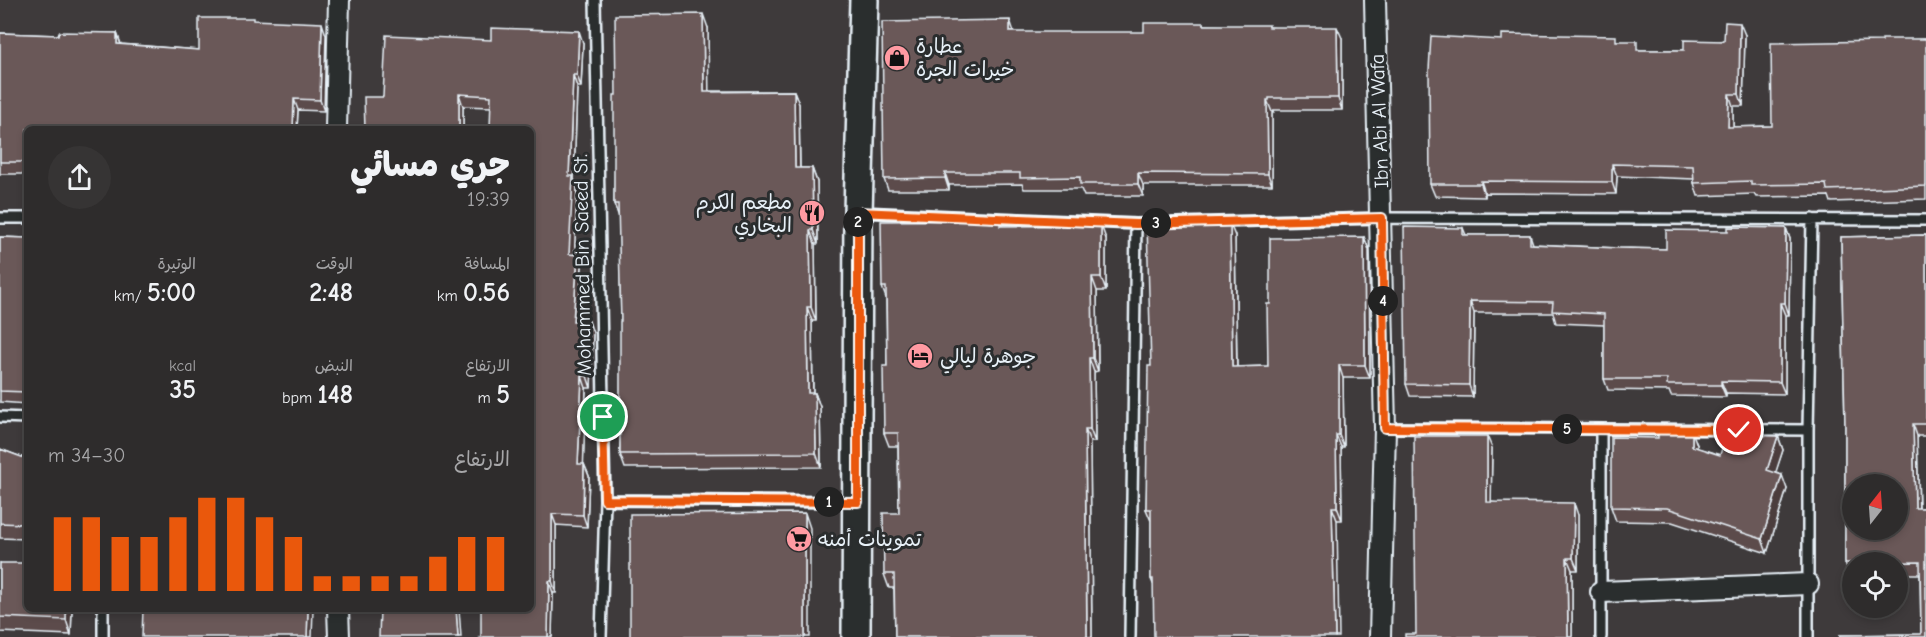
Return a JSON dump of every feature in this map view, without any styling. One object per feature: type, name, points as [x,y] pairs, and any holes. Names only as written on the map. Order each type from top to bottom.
[{"type":"street","points":[[336,126],[339,0]]},
{"type":"street","points":[[856,637],[858,212],[864,0]]},
{"type":"street","name":"Ibn Abi Al Wafa","points":[[1376,0],[1385,428],[1380,637]]},
{"type":"street","points":[[1601,592],[1808,584]]},
{"type":"street","points":[[338,612],[339,637]]},
{"type":"lane","name":"Mohammed Bin Saeed St.","points":[[595,0],[605,500],[601,637]]},
{"type":"lane","points":[[858,212],[1136,224],[1382,218],[1926,220]]},
{"type":"lane","points":[[0,218],[24,218]]},
{"type":"lane","points":[[1808,637],[1808,430],[1812,219]]},
{"type":"lane","points":[[1130,637],[1136,224]]},
{"type":"lane","points":[[0,417],[24,418]]},
{"type":"lane","points":[[1385,428],[1808,430]]},
{"type":"lane","points":[[1601,429],[1601,637]]},
{"type":"lane","points":[[605,500],[858,502]]},
{"type":"lane","points":[[102,612],[103,637]]},
{"type":"building","points":[[703,14],[704,92],[794,91],[795,168],[812,168],[811,307],[807,307],[808,393],[815,393],[816,453],[620,454],[621,321],[618,204],[614,204],[615,15]]},
{"type":"building","points":[[199,18],[253,18],[253,20],[322,23],[320,100],[294,99],[293,126],[24,126],[24,162],[0,162],[0,33],[58,35],[59,32],[117,33],[117,44],[199,50]]},
{"type":"building","points":[[1010,20],[1010,32],[1144,32],[1144,23],[1337,27],[1338,98],[1269,98],[1267,100],[1268,174],[1138,173],[1138,184],[1080,184],[1080,177],[1020,178],[1020,173],[945,173],[945,178],[884,179],[882,22]]},
{"type":"building","points":[[1725,22],[1740,23],[1739,94],[1729,94],[1728,127],[1772,126],[1771,43],[1926,39],[1926,186],[1827,190],[1826,184],[1751,185],[1751,181],[1694,183],[1693,166],[1612,164],[1612,182],[1481,181],[1481,184],[1430,184],[1431,36],[1502,40],[1502,34],[1616,36],[1616,41],[1637,41],[1637,50],[1684,50],[1684,40],[1724,41]]},
{"type":"building","points":[[491,28],[579,31],[577,75],[573,75],[569,176],[573,176],[569,254],[578,255],[573,321],[589,321],[587,376],[582,376],[578,464],[584,464],[583,515],[552,514],[552,581],[549,581],[548,637],[481,637],[481,612],[534,612],[534,126],[490,126],[491,96],[459,94],[459,126],[365,126],[364,97],[383,97],[386,35],[491,40]]},
{"type":"building","points":[[1000,220],[1000,226],[1101,225],[1101,277],[1092,277],[1093,358],[1089,358],[1090,429],[1085,429],[1087,637],[895,637],[894,574],[884,574],[883,513],[899,513],[898,433],[884,433],[883,366],[887,366],[886,287],[882,287],[881,221]]},
{"type":"building","points":[[1147,224],[1230,224],[1232,367],[1268,366],[1267,304],[1270,304],[1270,238],[1364,237],[1365,365],[1339,365],[1339,435],[1336,435],[1337,507],[1332,507],[1335,637],[1154,637],[1151,509],[1146,509],[1148,366],[1151,366]]},
{"type":"building","points":[[1404,227],[1463,228],[1463,235],[1530,235],[1530,244],[1666,249],[1666,230],[1728,231],[1728,227],[1786,228],[1785,303],[1780,303],[1780,382],[1721,381],[1721,385],[1667,385],[1667,379],[1604,379],[1604,314],[1552,311],[1553,302],[1470,301],[1469,385],[1406,384]]},
{"type":"building","points":[[1926,235],[1926,424],[1913,424],[1915,508],[1926,508],[1926,637],[1840,637],[1840,635],[1921,634],[1920,562],[1908,562],[1908,552],[1845,552],[1845,540],[1908,540],[1908,474],[1845,474],[1841,237]]},
{"type":"building","points":[[0,237],[24,238],[24,392],[0,391]]},
{"type":"building","points":[[1658,430],[1692,431],[1692,446],[1720,455],[1726,435],[1778,436],[1767,470],[1782,475],[1762,539],[1667,508],[1611,507],[1611,437],[1658,438]]},
{"type":"building","points":[[1414,436],[1487,436],[1487,502],[1574,503],[1573,558],[1567,558],[1568,637],[1405,637],[1405,634],[1416,634]]},
{"type":"building","points":[[0,449],[24,458],[24,524],[0,523]]},
{"type":"building","points":[[805,513],[805,637],[630,637],[630,514]]},
{"type":"building","points":[[0,563],[24,563],[24,612],[66,612],[66,620],[0,617]]},
{"type":"building","points":[[143,612],[308,612],[307,637],[142,637]]},
{"type":"building","points":[[380,612],[456,612],[458,637],[379,637]]},
{"type":"place","name":"عطارة خيرات الجرة","points":[[897,58]]},
{"type":"place","name":"مطعم الكرم البخاري","points":[[812,213]]},
{"type":"place","name":"جوهرة ليالي","points":[[920,356]]},
{"type":"place","name":"تموينات أمنه","points":[[799,539]]},
{"type":"route","points":[[603,417],[605,500],[858,502],[858,212],[1136,224],[1382,218],[1385,428],[1739,430]]}]
